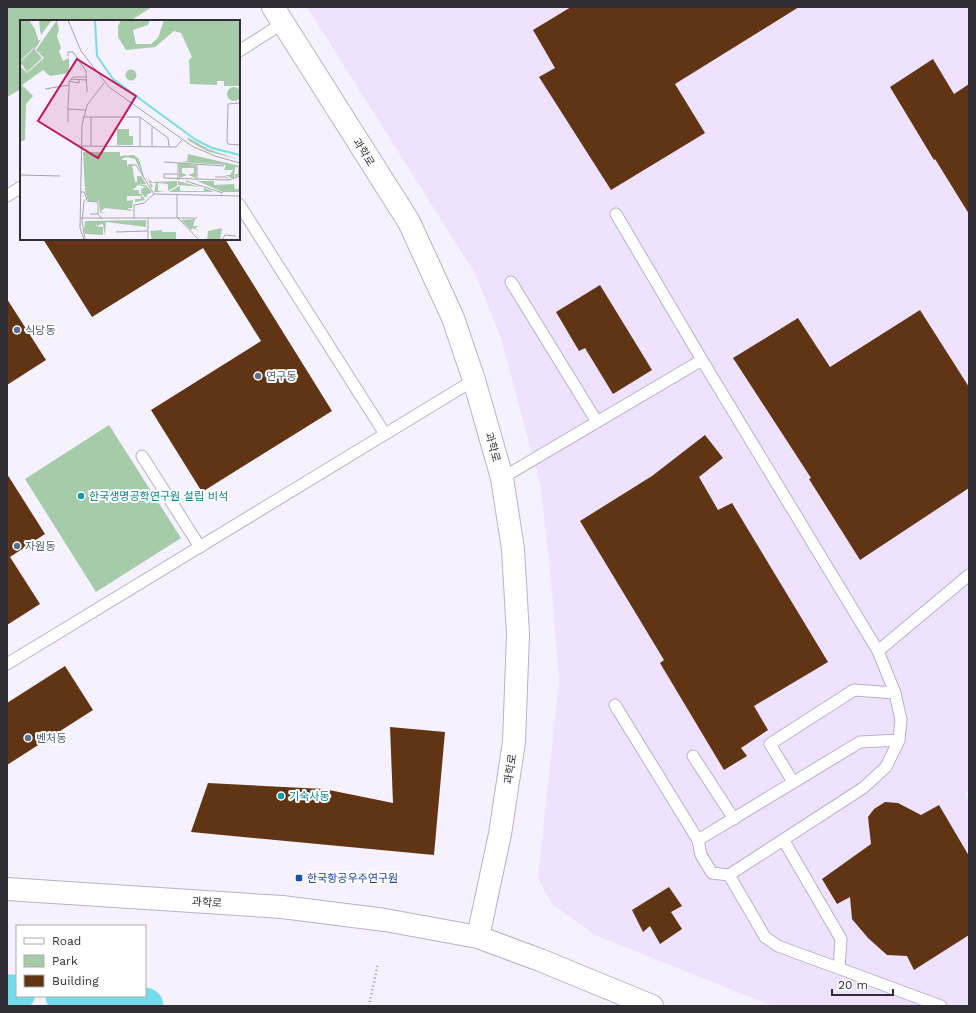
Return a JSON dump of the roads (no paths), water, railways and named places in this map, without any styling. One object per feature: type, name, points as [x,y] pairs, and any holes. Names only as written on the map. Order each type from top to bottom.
[{"type":"street","name":"과학로","points":[[278,15],[409,222],[453,318],[474,380],[502,478],[512,549],[518,634],[514,742],[500,834],[478,937]]},
{"type":"street","name":"과학로","points":[[7,889],[282,907],[385,920],[478,937],[547,963],[652,1006]]},
{"type":"lane","points":[[240,50],[278,15]]},
{"type":"lane","points":[[7,196],[20,188]]},
{"type":"lane","points":[[240,206],[385,434]]},
{"type":"lane","points":[[615,705],[698,840],[702,855],[712,873],[730,875],[863,788],[886,767],[899,740],[901,720],[895,693],[878,651],[702,360],[616,214]]},
{"type":"lane","points":[[511,282],[597,422]]},
{"type":"lane","points":[[502,478],[702,360]]},
{"type":"lane","points":[[7,664],[474,380]]},
{"type":"lane","points":[[142,456],[200,547]]},
{"type":"lane","points":[[878,651],[969,574]]},
{"type":"lane","points":[[793,782],[770,744],[854,690],[895,693]]},
{"type":"lane","points":[[698,840],[860,742],[899,740]]},
{"type":"lane","points":[[693,756],[734,819]]},
{"type":"lane","points":[[784,841],[841,939],[839,968]]},
{"type":"lane","points":[[730,875],[765,937],[778,946],[941,1006]]},
{"type":"waterway","points":[[7,993],[16,993]]},
{"type":"waterway","points":[[72,997],[145,1006]]},
{"type":"place","name":"식당동","points":[[17,330]]},
{"type":"place","name":"연구동","points":[[258,376]]},
{"type":"place","name":"한국생명공학연구원 설립 비석","points":[[81,496]]},
{"type":"place","name":"자원동","points":[[17,546]]},
{"type":"place","name":"벤처동","points":[[28,738]]},
{"type":"place","name":"기숙사동","points":[[281,796]]},
{"type":"place","name":"한국항공우주연구원","points":[[299,878]]}]
